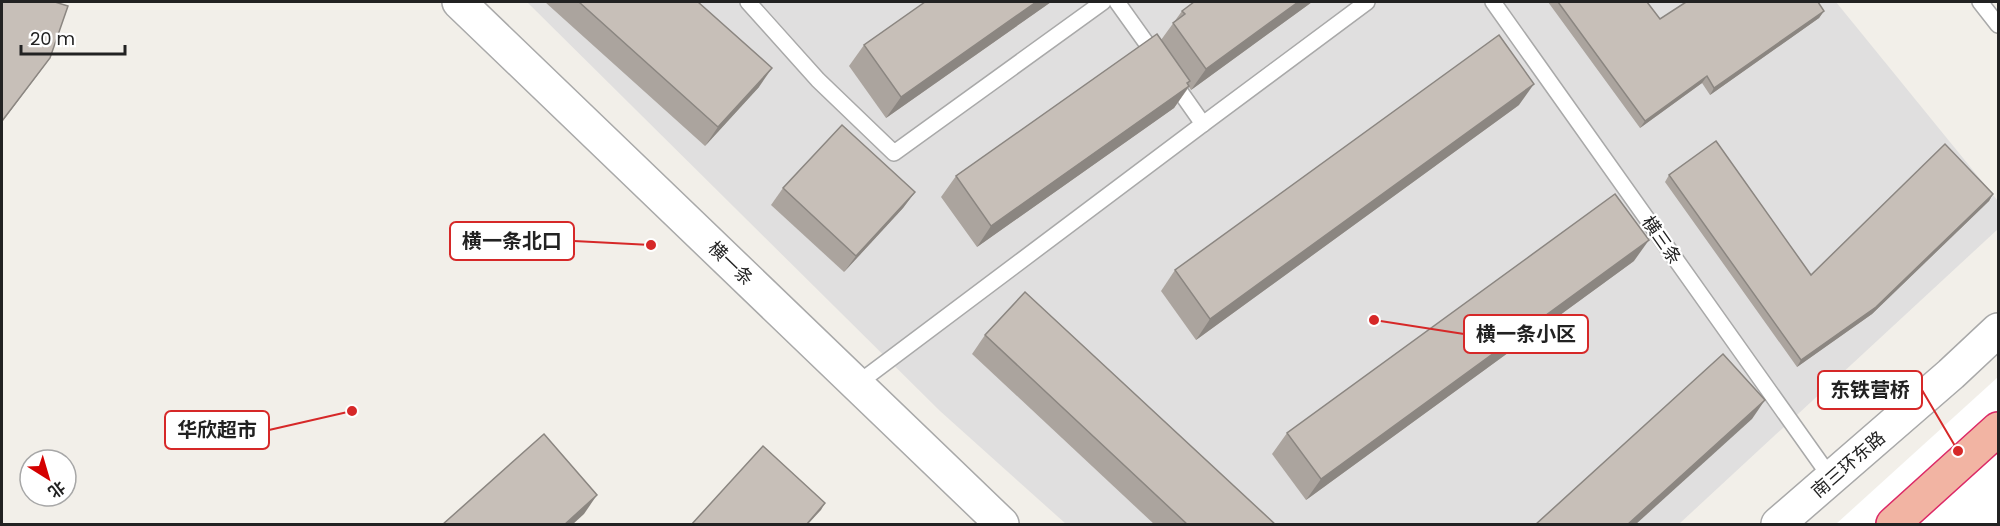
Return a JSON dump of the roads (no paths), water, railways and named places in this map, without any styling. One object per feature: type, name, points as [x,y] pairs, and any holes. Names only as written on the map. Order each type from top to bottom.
[{"type":"highway","points":[[1893,525],[1998,429]]},
{"type":"street","name":"横一条","points":[[459,2],[1002,525]]},
{"type":"street","name":"南三环东路","points":[[1778,525],[1998,330]]},
{"type":"lane","points":[[748,2],[818,80],[894,153],[1103,2]]},
{"type":"lane","points":[[1117,2],[1203,124]]},
{"type":"lane","points":[[857,384],[1367,2]]},
{"type":"lane","name":"横三条","points":[[1493,2],[1831,478]]},
{"type":"lane","points":[[1980,2],[1998,25]]},
{"type":"place","name":"横一条北口","points":[[651,245]]},
{"type":"place","name":"横一条小区","points":[[1374,320]]},
{"type":"place","name":"华欣超市","points":[[352,411]]},
{"type":"place","name":"东铁营桥","points":[[1958,451]]}]
